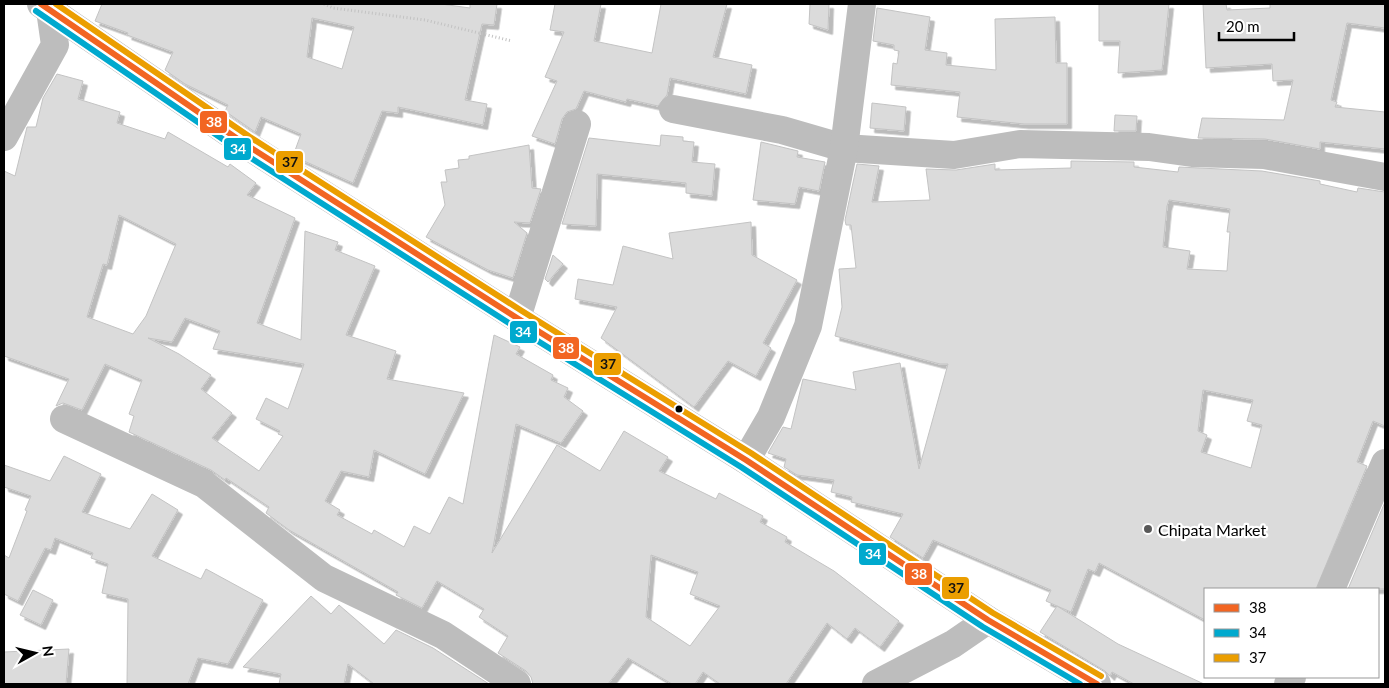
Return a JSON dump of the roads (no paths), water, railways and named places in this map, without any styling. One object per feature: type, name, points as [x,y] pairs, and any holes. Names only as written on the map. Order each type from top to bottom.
[{"type":"street","points":[[746,460],[771,416],[808,326],[844,148],[862,4]]},
{"type":"street","points":[[4,137],[55,45],[48,6]]},
{"type":"street","points":[[48,6],[245,144],[517,318],[746,460],[988,620],[1097,684]]},
{"type":"street","points":[[673,109],[782,130],[844,148],[954,155],[1020,144],[1149,147],[1192,153],[1264,155],[1385,177]]},
{"type":"street","points":[[517,318],[577,124]]},
{"type":"street","points":[[64,419],[204,484],[324,578],[444,635],[517,684]]},
{"type":"street","points":[[1331,588],[1385,463]]},
{"type":"street","points":[[876,684],[953,644],[988,620]]},
{"type":"place","name":"Chipata Market","points":[[1148,529]]}]
